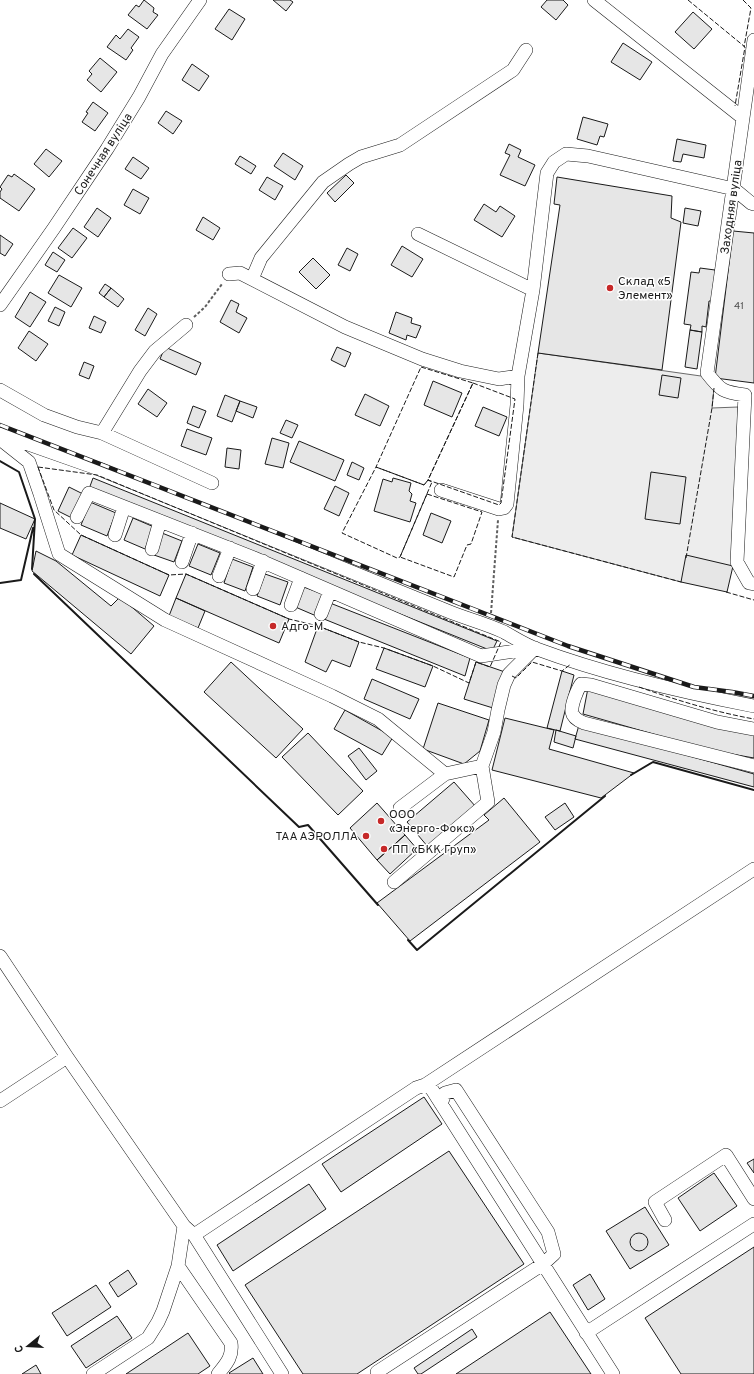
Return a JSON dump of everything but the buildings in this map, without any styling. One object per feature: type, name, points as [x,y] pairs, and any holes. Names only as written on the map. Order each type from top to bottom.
[{"type":"street","name":"Сонечная вуліца","points":[[0,305],[108,148],[139,97],[162,54],[200,0]]},
{"type":"street","points":[[594,0],[743,118]]},
{"type":"street","name":"Заходняя вуліца","points":[[749,396],[727,393],[715,383],[707,373],[754,40]]},
{"type":"street","points":[[252,279],[261,258],[323,182],[361,157],[400,145],[513,70],[526,50]]},
{"type":"street","points":[[441,490],[499,509],[504,508],[507,504],[517,406],[518,376],[533,290],[547,173],[554,162],[566,154],[588,156],[734,189],[751,204],[754,204]]},
{"type":"street","points":[[418,234],[533,290]]},
{"type":"street","points":[[229,274],[240,273],[345,327],[422,360],[460,371],[499,379],[518,376]]},
{"type":"street","points":[[102,433],[140,371],[155,351],[186,325]]},
{"type":"street","points":[[0,390],[44,415],[77,427],[102,433],[212,483]]},
{"type":"street","points":[[749,396],[737,562],[749,583],[754,584]]},
{"type":"street","points":[[0,434],[98,469],[503,632],[535,648],[644,682],[754,706]]},
{"type":"street","points":[[0,439],[29,462],[59,554],[165,620],[332,696],[378,719],[445,774]]},
{"type":"street","points":[[77,517],[89,493],[262,561],[481,656],[535,648]]},
{"type":"street","points":[[115,535],[124,507]]},
{"type":"street","points":[[152,549],[160,521]]},
{"type":"street","points":[[182,562],[192,533]]},
{"type":"street","points":[[219,576],[230,548]]},
{"type":"street","points":[[253,589],[262,561]]},
{"type":"street","points":[[291,605],[301,578]]},
{"type":"street","points":[[321,614],[330,591]]},
{"type":"street","points":[[394,882],[488,802],[482,766],[494,732],[498,710],[509,674],[535,648]]},
{"type":"street","points":[[754,729],[717,722],[591,685],[581,684],[577,690],[572,712],[573,716],[584,723],[754,766]]},
{"type":"street","points":[[400,808],[445,774],[482,766]]},
{"type":"street","points":[[194,1235],[416,1088],[425,1085],[754,869]]},
{"type":"street","points":[[0,956],[184,1226],[194,1235],[282,1374]]},
{"type":"street","points":[[0,1101],[67,1056]]},
{"type":"street","points":[[425,1085],[431,1088],[612,1374]]},
{"type":"street","points":[[378,1374],[377,1372],[543,1264],[554,1254],[548,1232],[456,1090],[444,1093],[441,1104]]},
{"type":"street","points":[[665,1220],[655,1202],[726,1155],[754,1198]]},
{"type":"street","points":[[586,1333],[754,1224]]},
{"type":"street","points":[[93,1374],[148,1338],[163,1310],[178,1266],[184,1226]]},
{"type":"street","points":[[178,1266],[231,1343],[232,1351],[229,1361],[218,1374]]},
{"type":"path","points":[[186,325],[204,307],[229,274]]},
{"type":"path","points":[[490,617],[499,509]]},
{"type":"shaded area","points":[[538,353],[715,378],[712,408],[738,407],[733,566],[681,582],[512,537]]},
{"type":"railway","points":[[0,425],[568,646],[694,687],[754,696]]},
{"type":"fence","points":[[688,0],[745,47],[735,106]]},
{"type":"fence","points":[[743,0],[751,8],[744,47]]},
{"type":"fence","points":[[538,353],[512,537],[681,582]]},
{"type":"fence","points":[[421,367],[473,383],[428,480],[424,485],[376,467],[421,367]]},
{"type":"fence","points":[[473,383],[515,399],[501,503],[499,505],[428,480],[473,383]]},
{"type":"fence","points":[[686,558],[712,408],[714,388]]},
{"type":"fence","points":[[38,467],[97,475],[501,642],[490,667],[476,662],[469,683],[433,666],[384,648],[359,642],[318,626],[289,619],[186,574],[169,575],[81,535],[54,510],[38,467]]},
{"type":"fence","points":[[376,467],[424,485],[428,480],[432,482],[400,557],[397,558],[342,533],[376,467]]},
{"type":"fence","points":[[427,494],[482,512],[471,544],[467,545],[454,577],[400,557],[427,494]]},
{"type":"fence","points":[[726,592],[754,600]]},
{"type":"fence","points":[[512,676],[516,678],[532,662],[562,671],[571,664]]},
{"type":"fence","points":[[639,687],[696,705],[754,719]]},
{"type":"wall","points":[[0,461],[19,472],[35,519],[32,569]]},
{"type":"wall","points":[[0,583],[21,580],[33,528]]},
{"type":"wall","points":[[34,574],[299,827],[308,825],[378,905]]},
{"type":"wall","points":[[631,775],[653,762],[754,790]]},
{"type":"wall","points":[[408,940],[417,950],[605,796]]},
{"type":"place","name":"Склад «5 Элемент»","points":[[610,288]]},
{"type":"place","name":"Адго-М","points":[[273,626]]},
{"type":"place","name":"ООО «Энерго-Фокс»","points":[[381,821]]},
{"type":"place","name":"ТАА АЭРОЛЛА","points":[[366,836]]},
{"type":"place","name":"ПП «БКК Груп»","points":[[384,849]]}]
